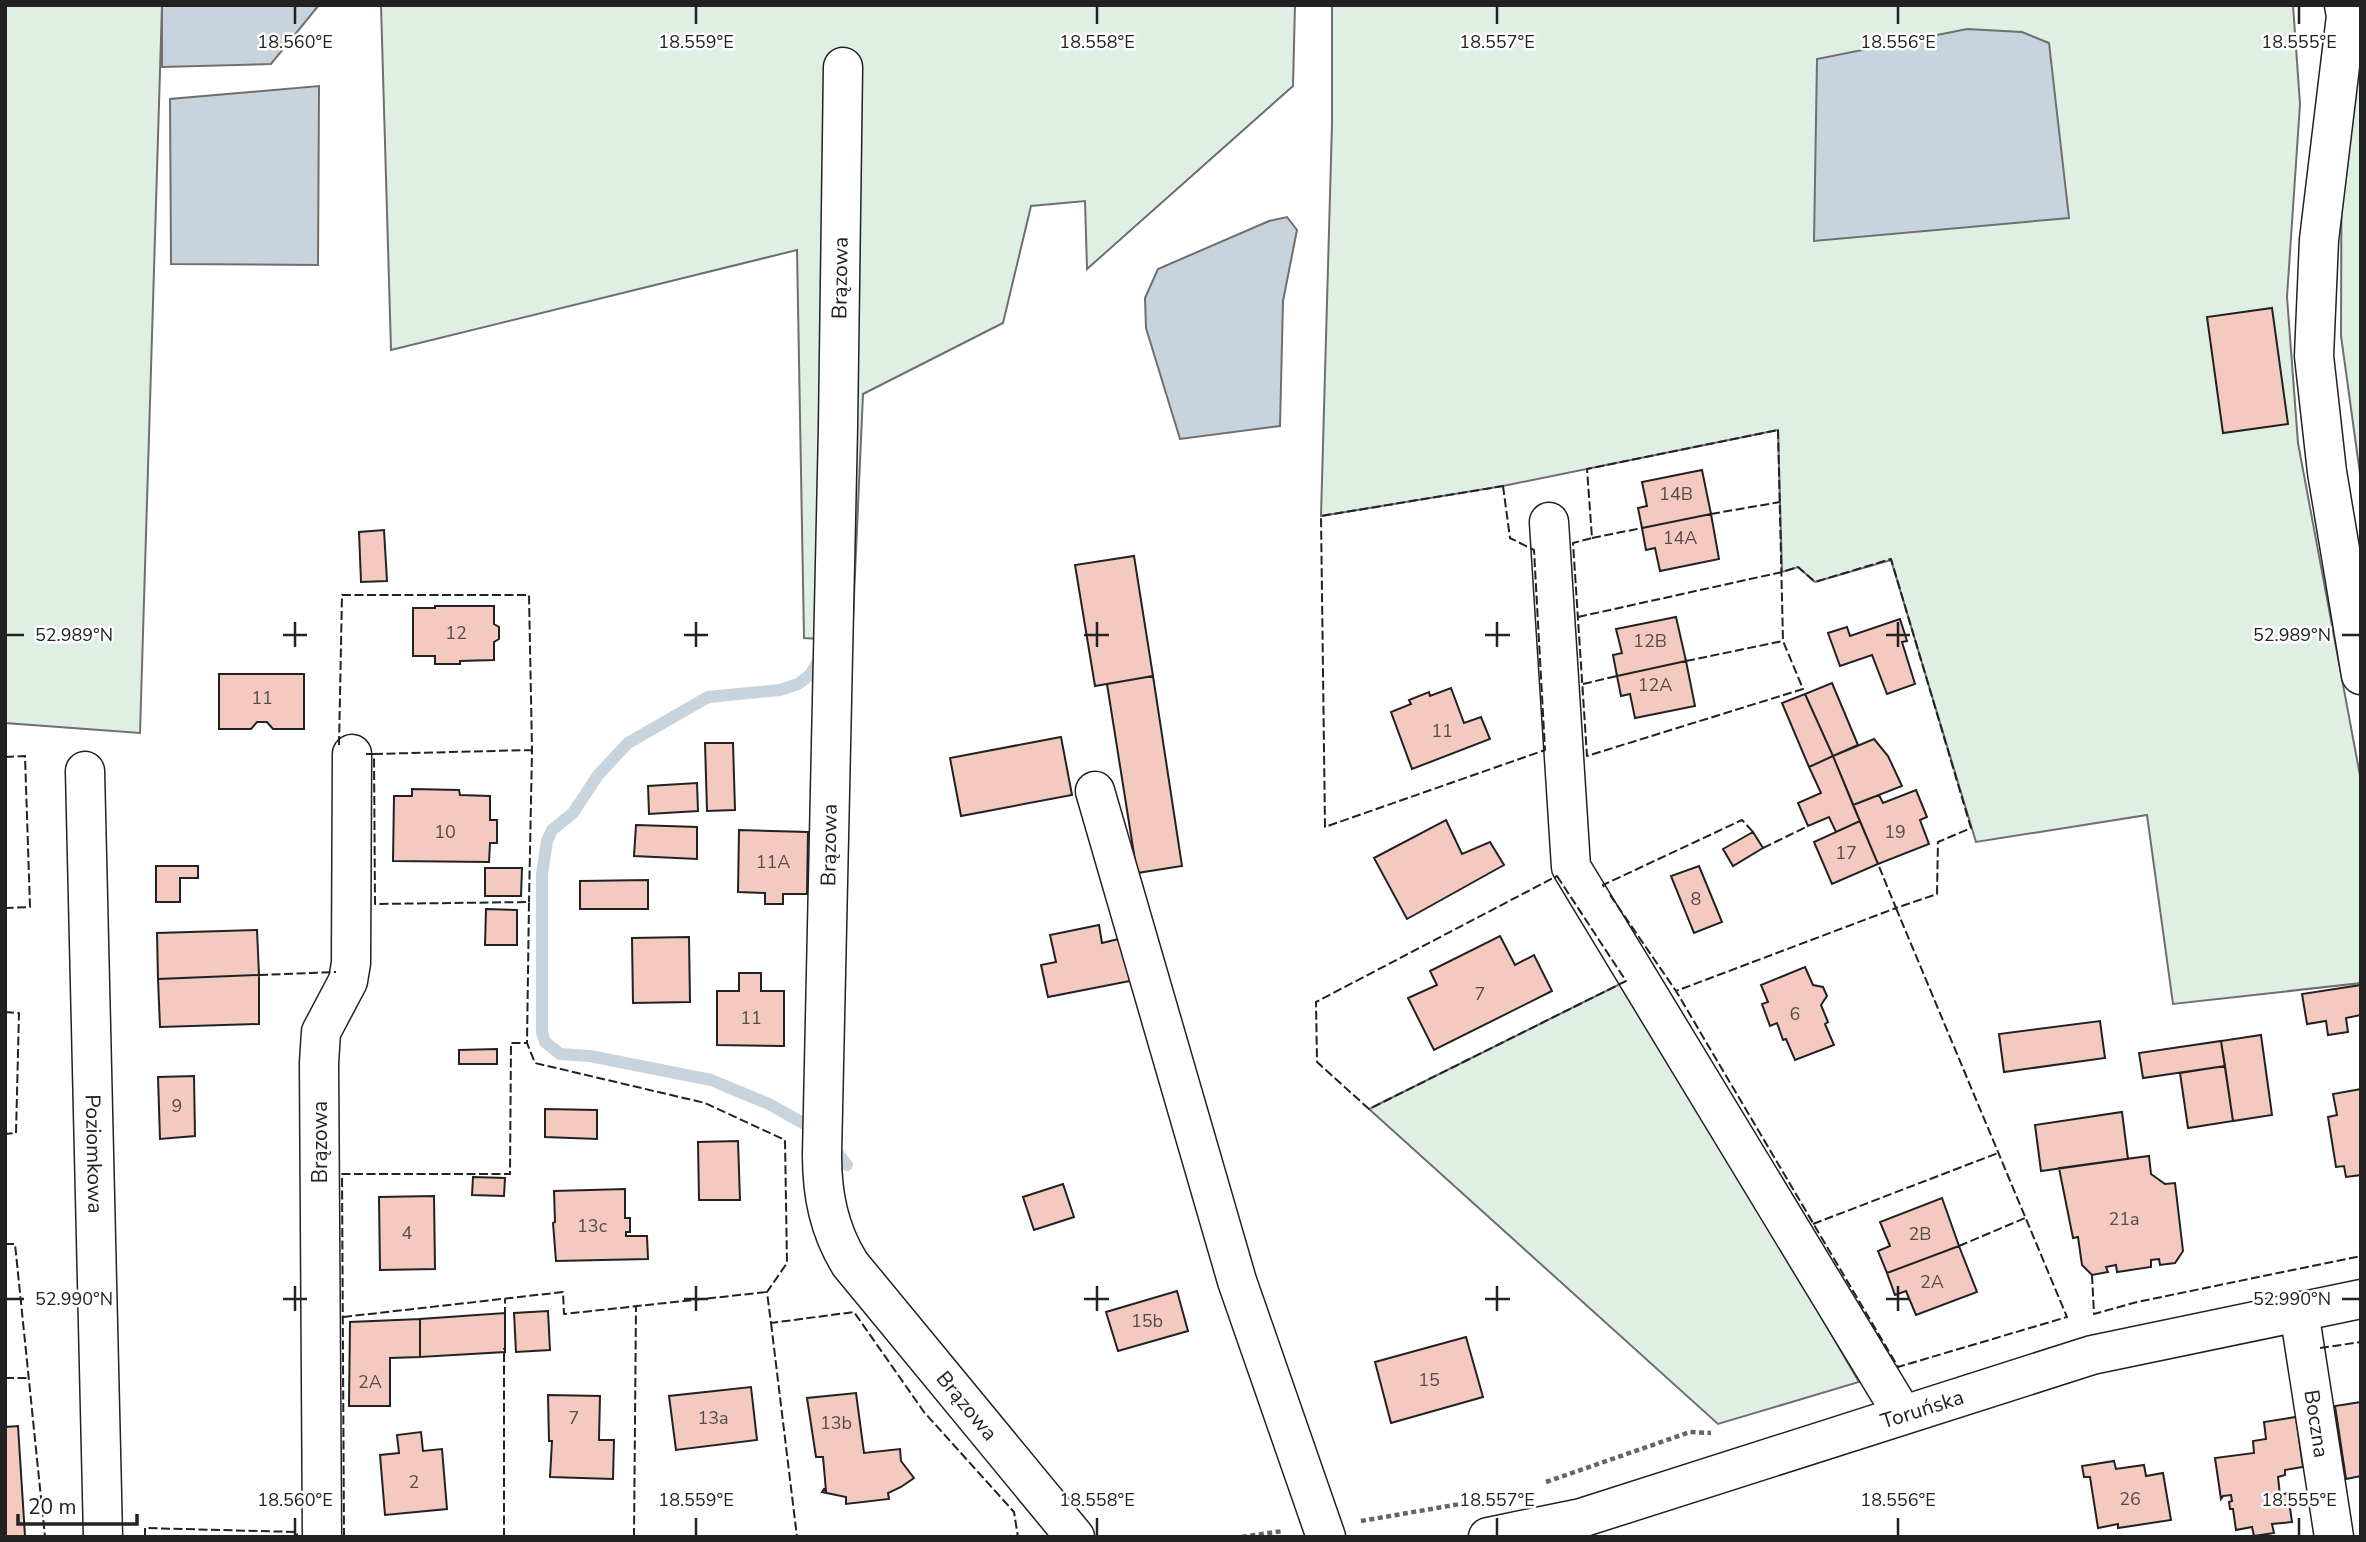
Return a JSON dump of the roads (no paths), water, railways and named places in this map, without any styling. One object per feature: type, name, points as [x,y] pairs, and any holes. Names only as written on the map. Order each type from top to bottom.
[{"type":"street","points":[[2344,5],[2346,16],[2319,240],[2314,356],[2327,472],[2361,674]]},
{"type":"street","name":"Brązowa","points":[[843,67],[822,1136],[825,1203],[837,1244],[850,1264],[1075,1537]]},
{"type":"street","points":[[1549,522],[1571,867],[1903,1415]]},
{"type":"street","name":"Brązowa","points":[[322,1537],[319,1063],[321,1032],[348,981],[351,963],[352,754]]},
{"type":"street","name":"Poziomkowa","points":[[85,771],[103,1537]]},
{"type":"street","points":[[1095,791],[1237,1281],[1326,1537]]},
{"type":"street","name":"Toruńska","points":[[1489,1537],[1581,1518],[2092,1355],[2361,1299]]},
{"type":"street","name":"Boczna","points":[[2299,1311],[2334,1537]]},
{"type":"waterway","points":[[817,1131],[769,1104],[711,1080],[590,1056],[560,1054],[545,1042],[542,1032],[542,874],[547,841],[552,830],[573,813],[598,775],[628,743],[708,697],[780,690],[798,684],[810,675],[820,658]]},
{"type":"waterway","points":[[832,1146],[847,1165]]}]
